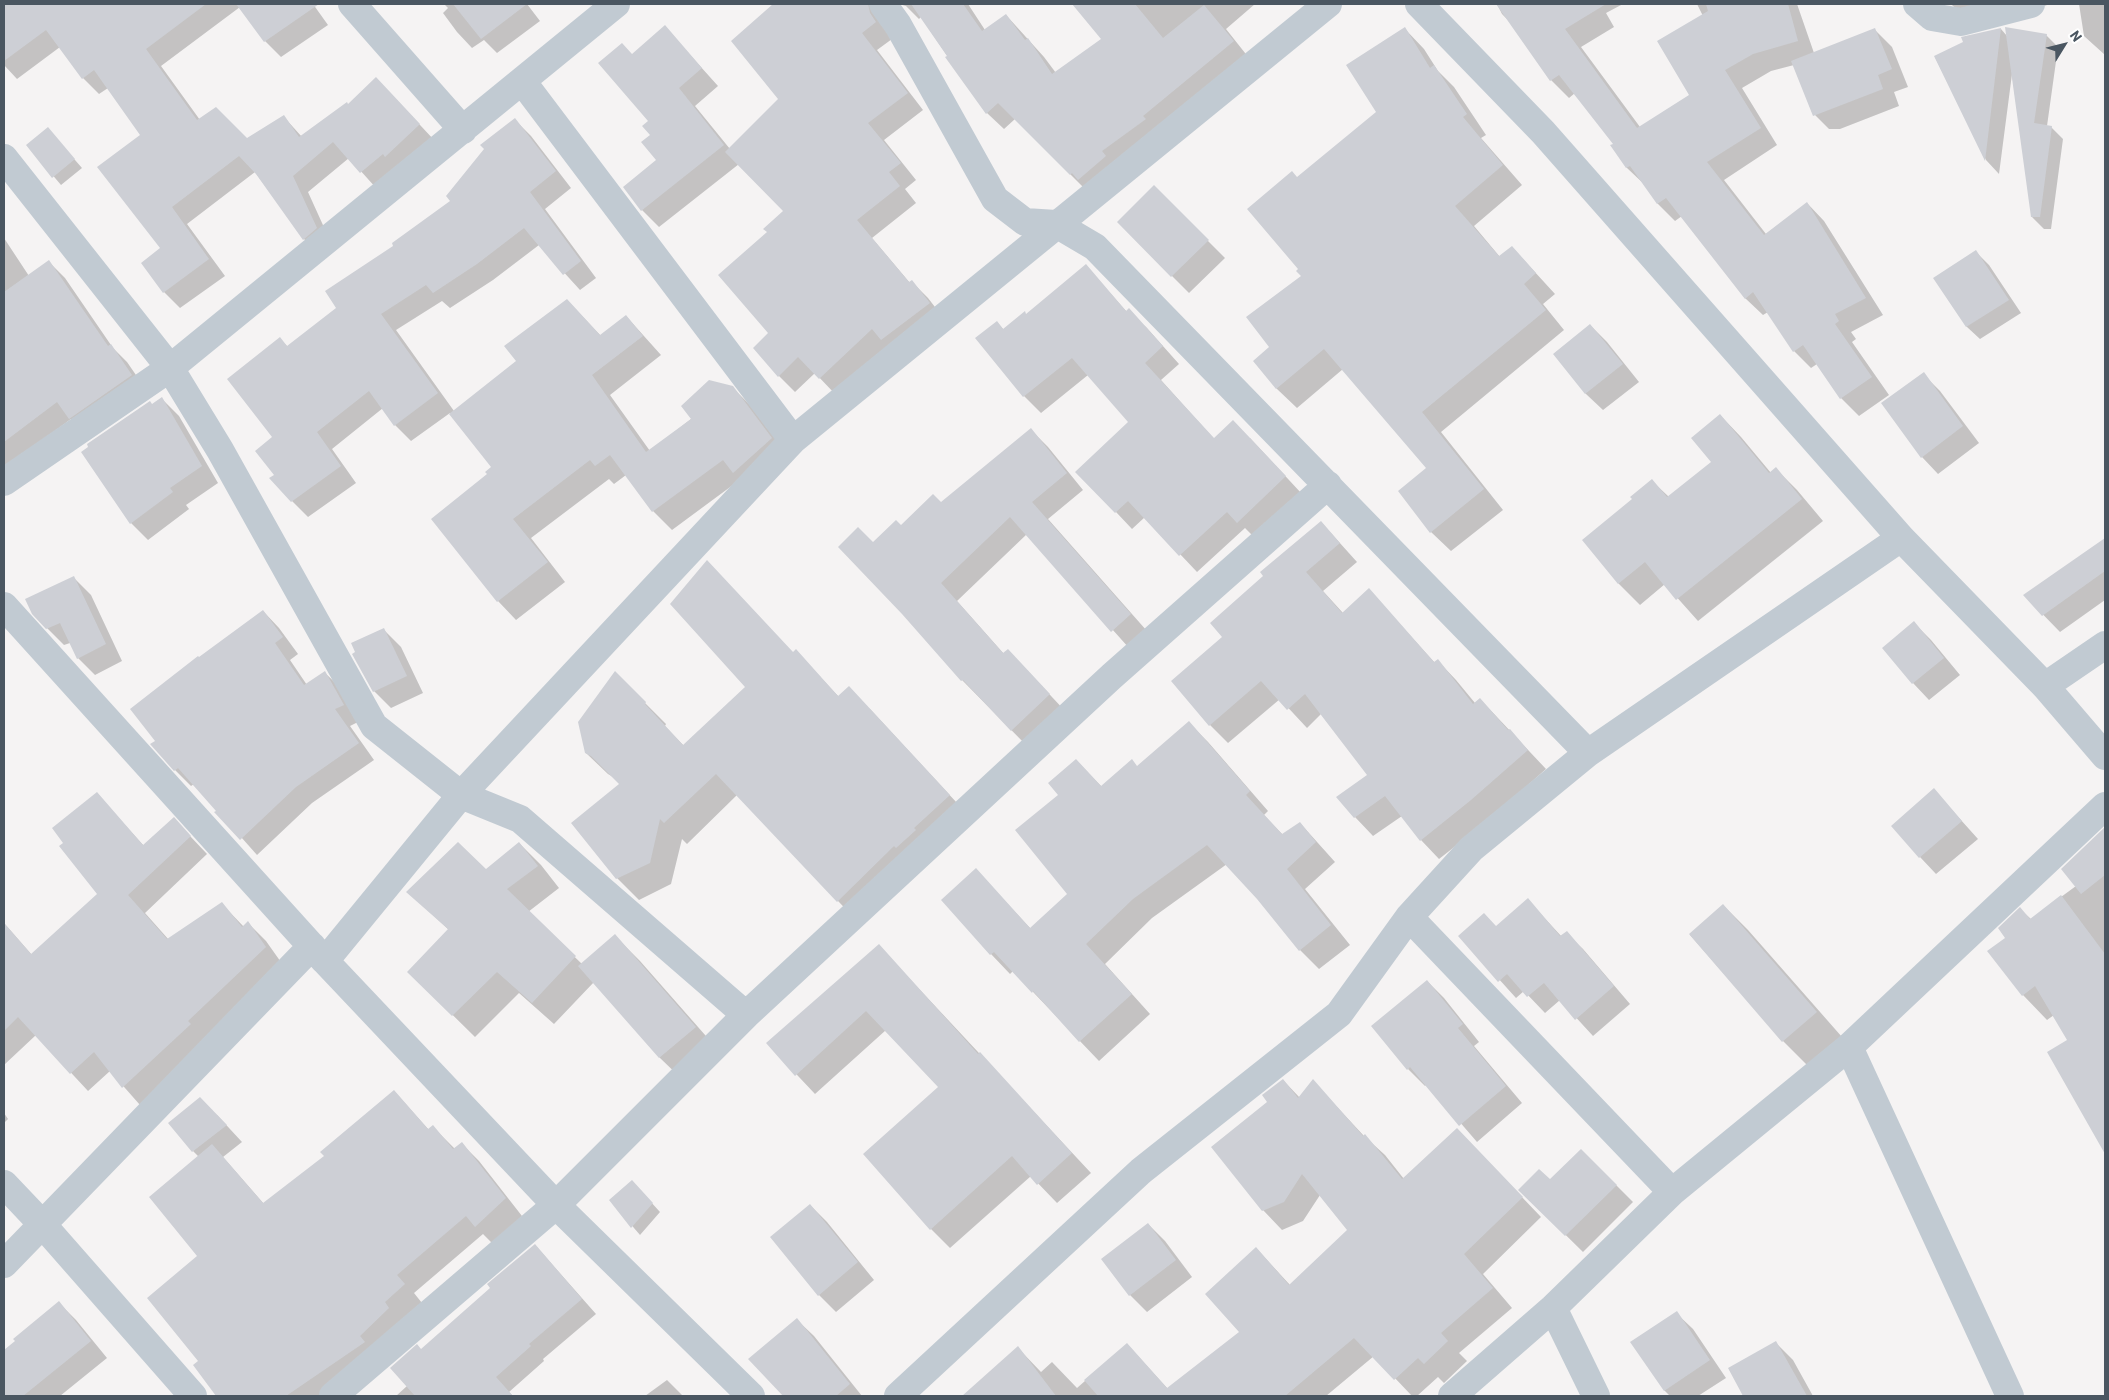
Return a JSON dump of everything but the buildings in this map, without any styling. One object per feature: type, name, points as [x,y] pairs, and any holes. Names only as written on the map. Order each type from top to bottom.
[{"type":"street","points":[[352,4],[463,130]]},
{"type":"street","points":[[4,482],[170,368],[616,4]]},
{"type":"street","points":[[883,4],[898,25],[995,199],[1025,222],[1056,224],[1096,247],[1588,753]]},
{"type":"street","points":[[4,1264],[42,1224],[319,953],[461,794],[793,440],[1328,4]]},
{"type":"street","points":[[1419,4],[1543,132],[1901,538],[2045,686],[2105,756]]},
{"type":"street","points":[[1917,4],[1932,17],[1961,22],[2031,4]]},
{"type":"street","points":[[522,82],[793,440]]},
{"type":"street","points":[[4,158],[170,368],[220,450],[374,726],[461,794],[520,819],[746,1015]]},
{"type":"street","points":[[333,1396],[556,1205],[746,1015],[1112,676],[1328,485]]},
{"type":"street","points":[[898,1396],[1140,1171],[1339,1014],[1409,917],[1471,849],[1588,753],[1901,538]]},
{"type":"street","points":[[4,606],[319,953],[556,1205],[752,1396]]},
{"type":"street","points":[[2045,686],[2105,645]]},
{"type":"street","points":[[1452,1396],[1553,1308],[1672,1192],[1849,1047],[2105,806]]},
{"type":"street","points":[[1409,917],[1672,1192]]},
{"type":"street","points":[[1849,1047],[2010,1396]]},
{"type":"street","points":[[4,1184],[42,1224],[193,1396]]},
{"type":"street","points":[[1553,1308],[1596,1396]]}]
